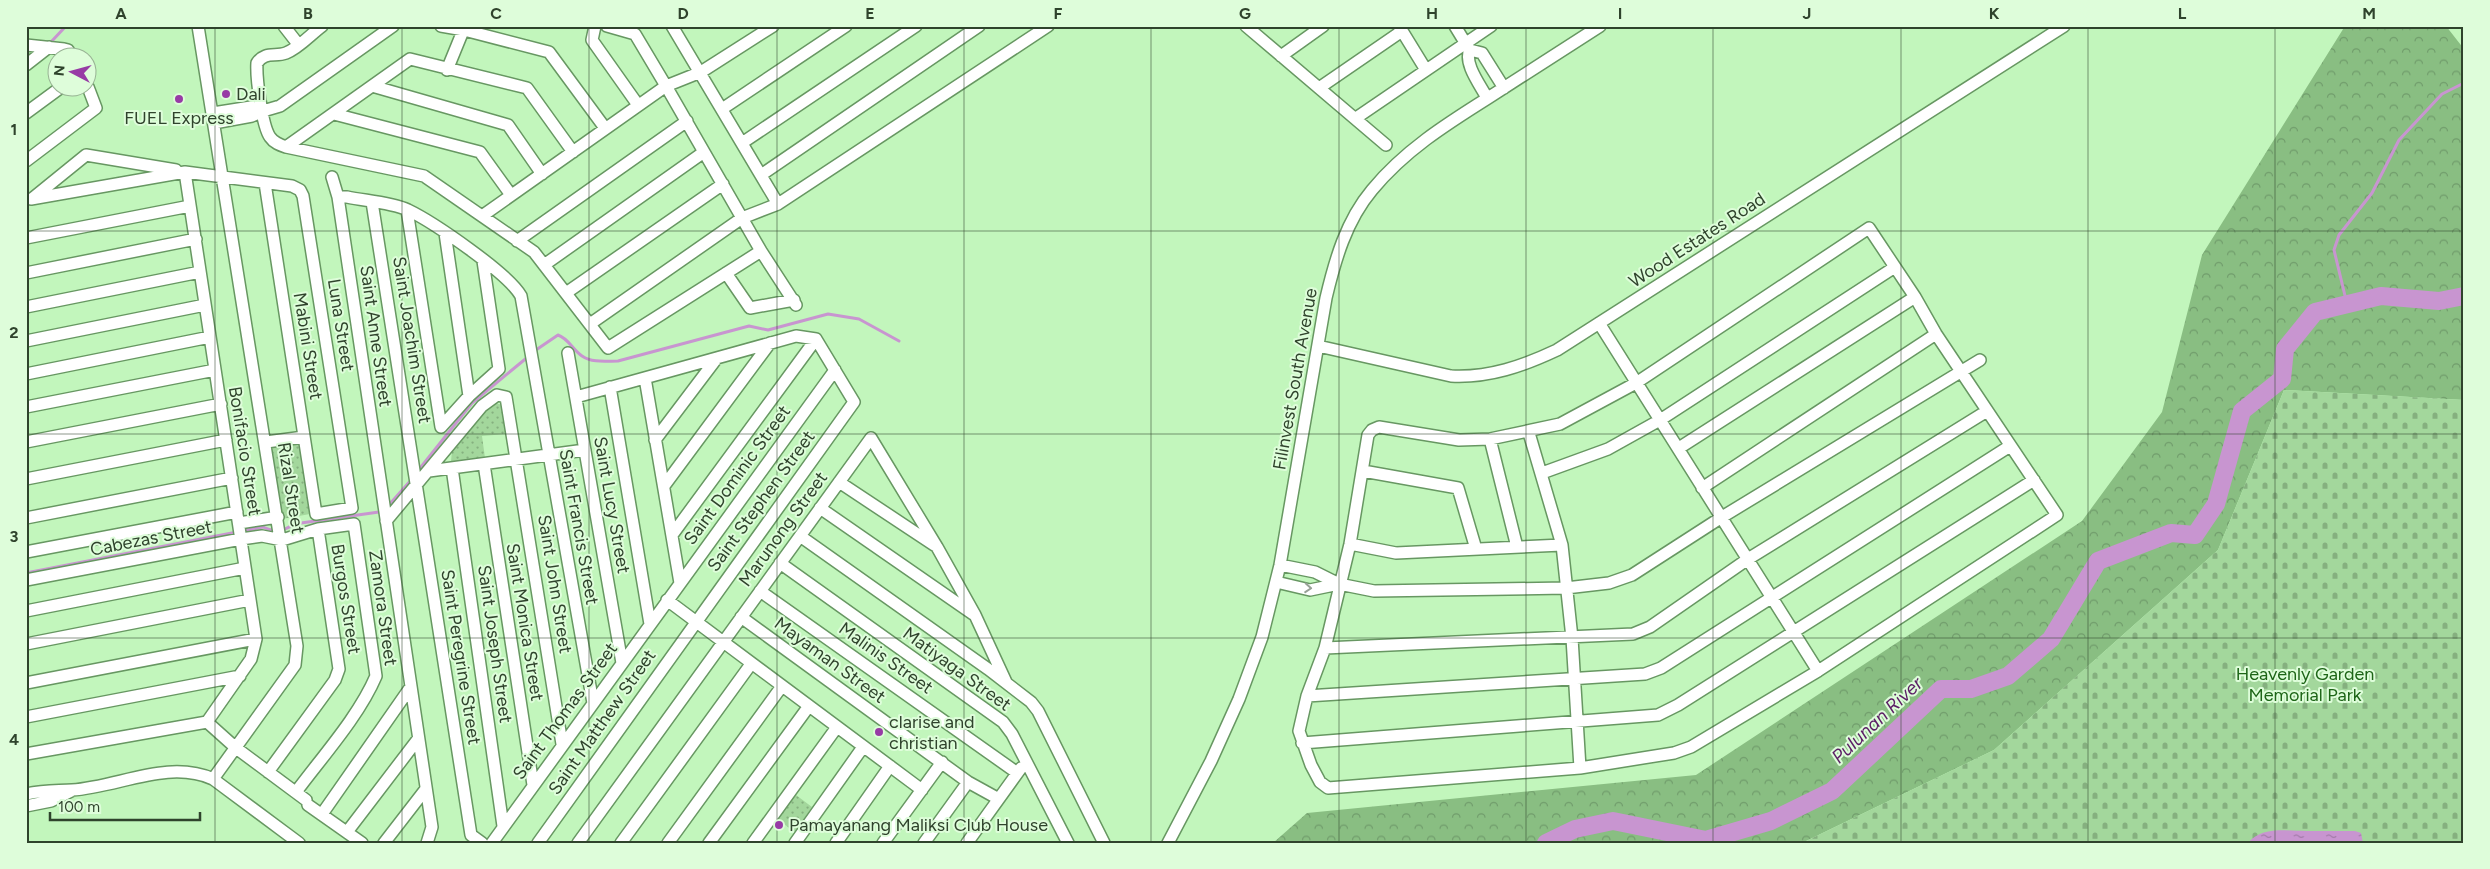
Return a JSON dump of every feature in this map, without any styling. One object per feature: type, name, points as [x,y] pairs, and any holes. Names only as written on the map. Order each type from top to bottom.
[{"type":"street","name":"Rizal Street","points":[[198,26],[279,521],[297,646],[295,665],[213,779]]},
{"type":"street","points":[[284,26],[298,44]]},
{"type":"street","points":[[322,26],[286,53],[267,55],[257,63],[262,110],[269,136],[277,144],[286,147],[424,176],[534,252],[608,348],[761,251]]},
{"type":"street","points":[[214,118],[251,107],[262,110],[280,106],[394,26]]},
{"type":"street","points":[[440,26],[464,28],[550,52],[605,128]]},
{"type":"street","points":[[595,26],[592,40],[638,106]]},
{"type":"street","points":[[607,26],[636,34],[761,251],[795,302],[750,308],[726,273]]},
{"type":"street","points":[[672,26],[778,204]]},
{"type":"street","points":[[482,216],[666,86],[701,72],[773,26]]},
{"type":"street","points":[[722,109],[846,26]]},
{"type":"street","points":[[742,143],[916,26]]},
{"type":"street","points":[[761,176],[979,26]]},
{"type":"street","points":[[590,324],[742,218],[778,204],[1048,26]]},
{"type":"street","points":[[1246,26],[1386,145]]},
{"type":"street","points":[[1281,56],[1323,26]]},
{"type":"street","points":[[1455,26],[1468,46],[1482,53],[1504,88]]},
{"type":"street","points":[[1356,118],[1426,70],[1468,46],[1491,26]]},
{"type":"street","name":"Filinvest South Avenue","points":[[1168,843],[1211,761],[1239,699],[1262,637],[1280,565],[1326,298],[1337,255],[1351,223],[1371,191],[1402,157],[1434,132],[1600,26]]},
{"type":"street","name":"Wood Estates Road","points":[[1318,346],[1430,373],[1471,377],[1502,372],[1532,362],[1599,324],[2064,26]]},
{"type":"street","points":[[447,70],[464,28]]},
{"type":"street","points":[[1319,88],[1400,29],[1426,70]]},
{"type":"street","points":[[26,45],[56,48]]},
{"type":"street","points":[[1468,46],[1470,63],[1488,98]]},
{"type":"street","points":[[26,65],[50,47]]},
{"type":"street","points":[[286,147],[410,59],[447,70],[527,88],[573,152]]},
{"type":"street","points":[[372,86],[508,125],[542,174]]},
{"type":"street","points":[[26,113],[48,97]]},
{"type":"street","points":[[26,161],[96,108],[92,98]]},
{"type":"street","points":[[334,114],[480,152],[511,195]]},
{"type":"street","points":[[517,241],[686,121]]},
{"type":"street","points":[[544,265],[704,152]]},
{"type":"street","name":"Luna Street","points":[[29,201],[86,155],[223,178],[292,186],[300,190],[303,196],[352,508],[316,514]]},
{"type":"street","points":[[29,201],[185,172]]},
{"type":"street","name":"Bonifacio Street","points":[[185,172],[256,639],[251,658],[207,722]]},
{"type":"street","name":"Saint Anne Street","points":[[332,177],[338,197],[432,828],[427,843]]},
{"type":"street","name":"Mabini Street","points":[[265,183],[316,514]]},
{"type":"street","points":[[566,293],[723,184]]},
{"type":"street","name":"Saint Francis Street","points":[[338,197],[347,197],[407,210],[445,233],[483,261],[516,287],[521,296],[593,703]]},
{"type":"street","name":"Saint Joachim Street","points":[[372,202],[417,483]]},
{"type":"street","points":[[26,238],[190,206]]},
{"type":"street","points":[[407,210],[441,427],[469,396],[499,369],[483,261]]},
{"type":"street","points":[[1869,228],[1915,297],[1936,334],[2057,515],[1818,670],[1691,747],[1674,753],[1580,768],[1328,788],[1320,782],[1302,743],[1299,731],[1307,696],[1325,648],[1350,544],[1368,435],[1372,430],[1379,427],[1458,440],[1490,439],[1529,433],[1560,424],[1636,383],[1869,228]]},
{"type":"street","points":[[445,233],[469,396]]},
{"type":"street","points":[[26,273],[196,239]]},
{"type":"street","points":[[1542,473],[1608,449],[1660,420],[1895,267]]},
{"type":"street","points":[[26,307],[200,272]]},
{"type":"street","points":[[1679,448],[1915,297]]},
{"type":"street","points":[[26,341],[205,305]]},
{"type":"street","points":[[1599,324],[1818,670]]},
{"type":"street","points":[[1702,488],[1936,334]]},
{"type":"street","points":[[576,397],[796,336],[816,339],[835,370]]},
{"type":"street","points":[[26,374],[210,337]]},
{"type":"street","points":[[672,536],[816,339]]},
{"type":"street","points":[[664,486],[770,344]]},
{"type":"street","name":"Saint Lucy Street","points":[[568,353],[622,663]]},
{"type":"street","points":[[656,440],[717,358]]},
{"type":"street","points":[[1280,565],[1315,572],[1340,584],[1374,592],[1566,588],[1609,583],[1632,576],[1722,517],[1980,360]]},
{"type":"street","points":[[26,408],[215,370]]},
{"type":"street","name":"Saint Stephen Street","points":[[696,622],[854,402],[835,370]]},
{"type":"street","name":"Saint Dominic Street","points":[[667,600],[835,370]]},
{"type":"street","points":[[644,378],[680,583]]},
{"type":"street","points":[[610,387],[650,624]]},
{"type":"street","name":"Saint John Street","points":[[429,471],[482,406],[497,395],[506,397],[562,744]]},
{"type":"street","points":[[26,442],[220,404]]},
{"type":"street","points":[[1325,648],[1633,634],[1650,627],[1748,559],[1987,411]]},
{"type":"street","points":[[1529,433],[1562,545],[1572,638],[1580,768]]},
{"type":"street","points":[[266,442],[304,437]]},
{"type":"street","name":"Marunong Street","points":[[578,843],[871,438],[937,547]]},
{"type":"street","points":[[1490,439],[1517,547]]},
{"type":"street","points":[[26,479],[226,440]]},
{"type":"street","points":[[1307,696],[1645,674],[1661,668],[1771,596],[2010,446]]},
{"type":"street","points":[[386,517],[429,471],[585,450]]},
{"type":"street","name":"Saint Monica Street","points":[[484,464],[533,785]]},
{"type":"street","name":"Saint Joseph Street","points":[[452,468],[503,826]]},
{"type":"street","points":[[1363,472],[1458,488],[1476,549]]},
{"type":"street","points":[[26,518],[232,478]]},
{"type":"street","points":[[1302,743],[1658,715],[1678,705],[2034,480]]},
{"type":"street","points":[[838,482],[937,547],[975,615],[1006,682]]},
{"type":"street","name":"Saint Peregrine Street","points":[[417,483],[468,839]]},
{"type":"street","points":[[820,508],[975,615]]},
{"type":"street","name":"Cabezas Street","points":[[26,580],[239,527],[279,521]]},
{"type":"street","name":"Zamora Street","points":[[296,792],[371,688],[376,676],[354,524],[318,529]]},
{"type":"street","points":[[26,552],[239,527]]},
{"type":"street","name":"Cabezas Street","points":[[239,527],[262,536],[281,538]]},
{"type":"street","points":[[281,538],[318,529]]},
{"type":"street","name":"Burgos Street","points":[[268,772],[335,680],[339,669],[318,529]]},
{"type":"street","points":[[800,536],[988,669],[1031,702],[1038,711],[1104,843]]},
{"type":"street","points":[[1350,544],[1396,553],[1562,545]]},
{"type":"street","name":"Matiyaga Street","points":[[780,563],[1003,722],[1012,734],[1068,843]]},
{"type":"street","points":[[26,611],[245,568]]},
{"type":"street","points":[[1276,582],[1310,590],[1340,584]]},
{"type":"street","name":"Malinis Street","points":[[760,591],[1016,772]]},
{"type":"street","points":[[26,644],[250,600]]},
{"type":"street","points":[[667,600],[922,790]]},
{"type":"street","name":"Saint Thomas Street","points":[[492,843],[667,600]]},
{"type":"street","name":"Mayaman Street","points":[[741,617],[968,782],[997,798]]},
{"type":"street","name":"Saint Matthew Street","points":[[538,843],[696,622]]},
{"type":"street","points":[[26,684],[256,639]]},
{"type":"street","points":[[621,843],[751,664]]},
{"type":"street","points":[[26,718],[240,676]]},
{"type":"street","points":[[668,843],[782,686]]},
{"type":"street","points":[[322,814],[410,688]]},
{"type":"street","points":[[709,843],[808,706]]},
{"type":"street","points":[[26,754],[207,722],[236,748],[362,843]]},
{"type":"street","points":[[753,843],[837,727]]},
{"type":"street","points":[[347,832],[418,739]]},
{"type":"street","points":[[796,843],[863,746]]},
{"type":"street","points":[[883,843],[942,762]]},
{"type":"street","points":[[967,843],[1016,772],[1026,764]]},
{"type":"street","points":[[836,843],[890,766]]},
{"type":"street","points":[[26,794],[49,789],[73,790],[183,771],[199,773],[213,779],[299,843]]},
{"type":"street","points":[[924,843],[968,782]]},
{"type":"street","points":[[26,806],[51,801],[73,790]]},
{"type":"street","points":[[384,843],[425,790]]},
{"type":"street","points":[[468,839],[482,843]]},
{"type":"green space","points":[[2345,26],[2446,26],[2464,49],[2464,400],[2284,390],[2218,550],[1994,750],[1802,843],[1273,843],[1307,813],[1696,775],[2082,521],[2162,412],[2202,255]]},
{"type":"green space","name":"Heavenly Garden Memorial Park","points":[[2284,390],[2464,400],[2464,843],[1802,843],[1994,750],[2218,550]]},
{"type":"green space","points":[[493,402],[502,405],[506,434],[482,436],[485,458],[455,463],[451,461],[452,451]]},
{"type":"green space","points":[[300,443],[310,514],[282,519],[272,447]]},
{"type":"green space","points":[[792,792],[812,807],[795,832],[774,817]]},
{"type":"water","points":[[2283,830],[2355,831],[2361,833],[2363,843],[2248,843],[2260,834],[2267,832]]},
{"type":"waterway","points":[[48,42],[51,42],[66,26]]},
{"type":"waterway","points":[[2347,304],[2334,250],[2339,235],[2372,193],[2399,140],[2442,94],[2464,83]]},
{"type":"waterway","name":"Pulunan River","points":[[1546,843],[1575,829],[1613,821],[1706,840],[1771,821],[1832,791],[1941,689],[1971,689],[2008,676],[2051,639],[2098,561],[2171,533],[2195,535],[2216,504],[2242,411],[2282,379],[2285,349],[2315,312],[2381,296],[2439,301],[2464,296]]},
{"type":"waterway","points":[[533,352],[558,335],[590,360],[618,361],[749,326],[768,330],[828,314],[859,319],[899,341]]},
{"type":"waterway","points":[[417,472],[472,403],[529,356]]},
{"type":"waterway","points":[[388,506],[412,479]]},
{"type":"waterway","points":[[26,573],[263,527],[279,530],[294,524],[379,512],[383,509]]},
{"type":"place","name":"Dali","points":[[226,94]]},
{"type":"place","name":"FUEL Express","points":[[179,99]]},
{"type":"place","name":"clarise and christian","points":[[879,732]]},
{"type":"place","name":"Pamayanang Maliksi Club House","points":[[779,825]]}]
